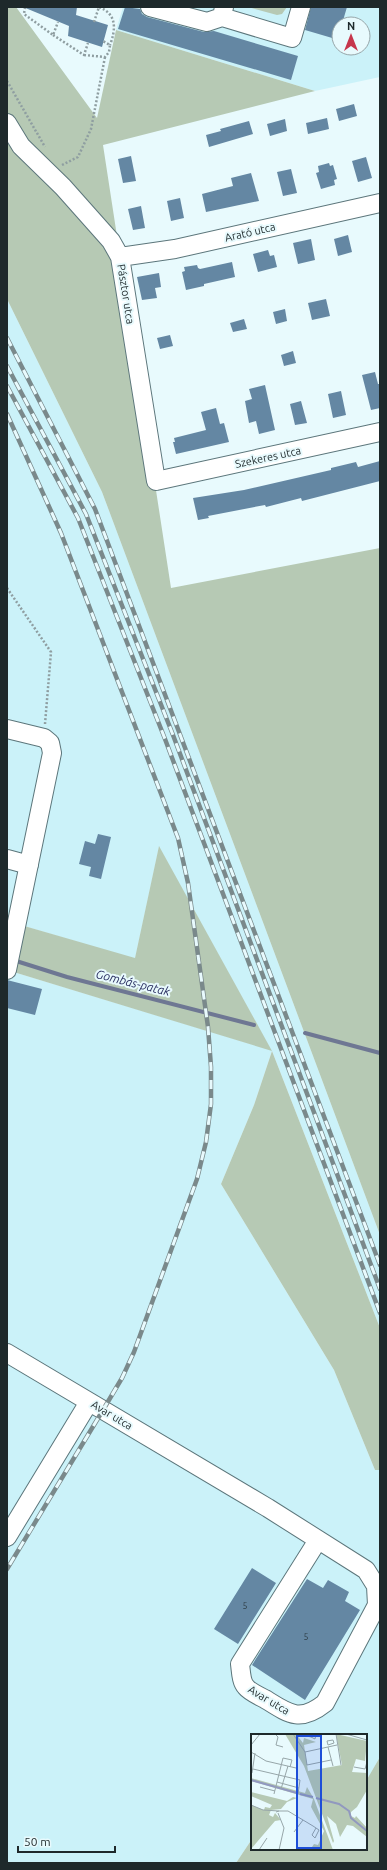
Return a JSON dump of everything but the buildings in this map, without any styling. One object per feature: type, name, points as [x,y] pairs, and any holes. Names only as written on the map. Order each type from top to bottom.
[{"type":"street","points":[[150,7],[207,22],[223,12],[292,38],[301,7]]},
{"type":"street","name":"Pásztor utca","points":[[7,123],[21,146],[63,187],[111,241],[120,257],[156,481]]},
{"type":"street","name":"Arató utca","points":[[120,257],[175,249],[380,203]]},
{"type":"street","name":"Szekeres utca","points":[[156,481],[380,432]]},
{"type":"street","points":[[7,729],[44,738],[50,743],[52,752],[7,970]]},
{"type":"street","points":[[7,859],[29,865]]},
{"type":"street","name":"Avar utca","points":[[7,1353],[268,1508],[366,1570],[376,1586],[377,1605],[325,1703],[316,1710],[304,1714],[290,1714],[246,1687],[241,1676],[240,1664],[318,1540]]},
{"type":"street","points":[[7,1537],[89,1402]]},
{"type":"path","points":[[25,7],[24,14],[84,55],[105,57]]},
{"type":"path","points":[[63,187],[56,167],[78,157],[91,128],[105,57],[109,52],[115,32],[115,24],[108,14],[99,7],[94,22]]},
{"type":"path","points":[[53,35],[58,22]]},
{"type":"path","points":[[103,42],[110,45]]},
{"type":"path","points":[[84,55],[88,43]]},
{"type":"path","points":[[7,81],[48,153]]},
{"type":"path","points":[[7,588],[50,652],[44,738]]},
{"type":"shaded area","points":[[123,7],[380,7],[380,77],[315,91],[116,30]]},
{"type":"shaded area","points":[[7,299],[102,492],[380,1235],[380,1328],[272,1051],[254,1105],[221,1184],[334,1370],[375,1470],[380,1470],[380,1757],[367,1779],[367,1734],[251,1734],[251,1840],[236,1863],[7,1863],[7,970],[271,1050],[159,847],[135,959],[7,921]]},
{"type":"green space","points":[[7,7],[16,7],[97,118],[116,30],[315,91],[103,145],[171,588],[380,548],[380,1235],[102,492],[7,299]]},
{"type":"green space","points":[[248,7],[287,7],[282,14],[277,15]]},
{"type":"green space","points":[[159,846],[272,1051],[7,970],[7,921],[135,958]]},
{"type":"green space","points":[[272,1051],[380,1328],[380,1470],[375,1470],[334,1370],[221,1184],[254,1105]]},
{"type":"green space","points":[[380,1757],[380,1863],[236,1863],[251,1840],[251,1850],[367,1850],[367,1779]]},
{"type":"waterway","name":"Gombás-patak","points":[[13,960],[67,977],[254,1025]]},
{"type":"waterway","name":"Gombás-patak","points":[[305,1033],[380,1053]]},
{"type":"railway","points":[[7,338],[95,509],[380,1265]]},
{"type":"railway","points":[[7,366],[86,514],[173,735],[380,1289]]},
{"type":"railway","points":[[7,386],[78,518],[165,739],[380,1313]]},
{"type":"railway","points":[[7,414],[61,533],[178,838],[188,883],[208,1027],[211,1067],[211,1104],[206,1142],[197,1179],[134,1352],[122,1378],[7,1569]]}]
